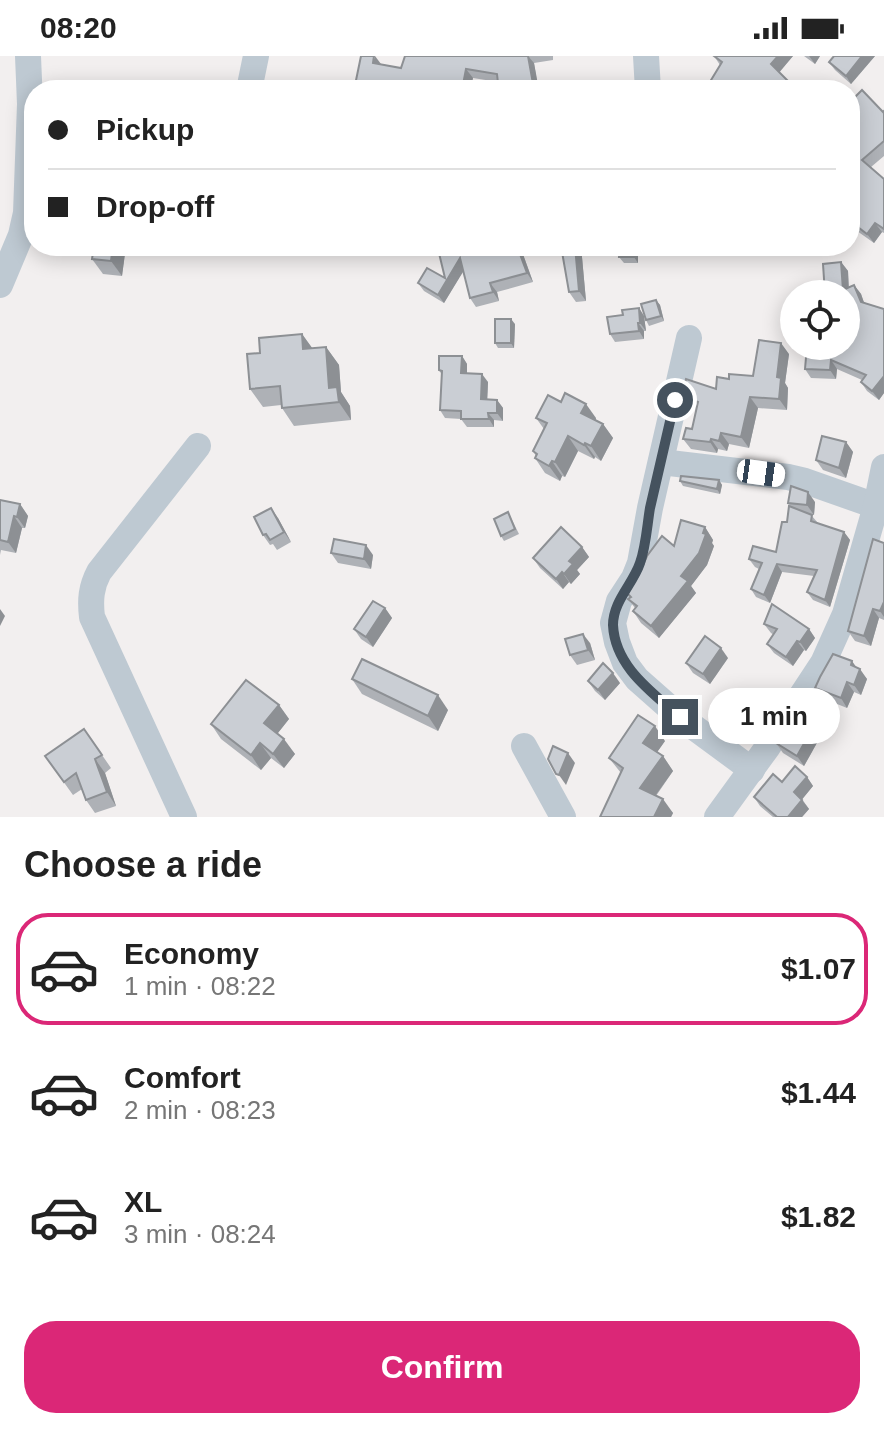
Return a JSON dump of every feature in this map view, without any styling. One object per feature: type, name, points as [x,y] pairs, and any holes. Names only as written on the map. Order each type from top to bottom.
[{"type":"street","points":[[28,56],[29,80]]},
{"type":"street","points":[[251,80],[256,56]]},
{"type":"street","points":[[646,56],[647,80]]},
{"type":"street","points":[[0,285],[24,222]]},
{"type":"street","points":[[689,338],[640,563],[619,601],[613,623],[625,663],[637,679],[680,717],[752,770]]},
{"type":"street","points":[[184,817],[92,617],[91,589],[99,572],[198,446]]},
{"type":"street","points":[[661,462],[788,477],[876,506]]},
{"type":"street","points":[[717,817],[823,663],[845,614],[884,467]]},
{"type":"street","points":[[524,746],[563,817]]},
{"type":"building","points":[[361,56],[374,56],[373,63],[401,68],[405,56],[528,56],[532,80],[498,80],[497,74],[466,69],[464,80],[356,80]]},
{"type":"building","points":[[714,56],[778,56],[771,64],[787,80],[711,80],[722,62]]},
{"type":"building","points":[[834,56],[862,56],[846,76],[829,62]]},
{"type":"building","points":[[862,90],[884,111],[884,141],[862,160],[884,179],[884,229],[875,223],[867,234],[860,229]]},
{"type":"building","points":[[92,256],[112,256],[111,261],[92,259]]},
{"type":"building","points":[[440,256],[521,256],[527,273],[490,283],[493,292],[470,298],[460,258],[438,295],[418,283],[427,268],[445,278]]},
{"type":"building","points":[[563,256],[576,256],[579,291],[569,292]]},
{"type":"building","points":[[841,262],[842,280],[824,280],[823,264]]},
{"type":"building","points":[[656,300],[661,316],[646,320],[641,304]]},
{"type":"building","points":[[860,300],[884,309],[884,376],[872,391],[861,382],[866,375],[831,360],[860,360]]},
{"type":"building","points":[[639,308],[639,331],[610,334],[607,317],[623,315],[622,310]]},
{"type":"building","points":[[495,319],[511,319],[511,343],[495,343]]},
{"type":"building","points":[[302,334],[303,349],[326,347],[329,388],[337,387],[339,402],[282,408],[280,386],[250,389],[247,354],[260,353],[259,338]]},
{"type":"building","points":[[759,340],[780,343],[779,399],[750,397],[741,437],[721,433],[719,441],[683,439],[686,428],[692,429],[698,402],[682,396],[686,379],[716,389],[717,377],[729,379],[729,374],[753,376]]},
{"type":"building","points":[[439,356],[462,356],[461,373],[482,374],[481,399],[497,400],[497,413],[488,413],[489,419],[461,419],[461,411],[440,410],[442,371],[439,370]]},
{"type":"building","points":[[806,360],[831,360],[830,370],[805,369]]},
{"type":"building","points":[[565,393],[586,404],[581,413],[603,424],[591,446],[568,436],[555,462],[552,461],[549,466],[535,458],[537,454],[533,451],[547,423],[536,418],[548,395],[561,402]]},
{"type":"building","points":[[822,436],[846,442],[839,468],[816,460]]},
{"type":"building","points":[[681,476],[719,480],[717,489],[680,481]]},
{"type":"building","points":[[791,486],[808,492],[807,505],[788,503]]},
{"type":"building","points":[[0,500],[20,504],[8,542],[0,540]]},
{"type":"building","points":[[789,506],[812,515],[811,521],[844,532],[825,600],[807,592],[817,570],[777,564],[764,595],[751,589],[762,563],[749,559],[753,546],[776,552],[782,522],[787,522]]},
{"type":"building","points":[[271,508],[284,532],[270,540],[266,534],[263,535],[254,517]]},
{"type":"building","points":[[508,512],[515,529],[501,536],[494,519]]},
{"type":"building","points":[[681,520],[705,527],[703,533],[706,534],[699,553],[681,576],[688,581],[651,626],[633,611],[637,606],[628,599],[631,597],[627,593],[662,536],[674,546]]},
{"type":"building","points":[[561,527],[582,547],[569,561],[573,564],[556,579],[533,558]]},
{"type":"building","points":[[334,539],[366,545],[364,559],[331,553]]},
{"type":"building","points":[[873,539],[884,543],[884,602],[880,611],[873,609],[864,636],[848,631]]},
{"type":"building","points":[[373,601],[385,608],[366,637],[354,629]]},
{"type":"building","points":[[772,604],[809,629],[786,657],[767,644],[777,629],[764,624]]},
{"type":"building","points":[[583,634],[588,650],[570,655],[565,639]]},
{"type":"building","points":[[705,636],[721,648],[703,674],[686,663]]},
{"type":"building","points":[[833,654],[852,661],[851,665],[860,669],[854,685],[847,682],[841,698],[815,688]]},
{"type":"building","points":[[362,659],[438,695],[428,716],[352,679]]},
{"type":"building","points":[[603,663],[613,673],[598,690],[588,681]]},
{"type":"building","points":[[246,680],[279,705],[264,723],[284,739],[273,754],[260,743],[251,755],[211,724]]},
{"type":"building","points":[[801,704],[820,715],[797,756],[776,743]]},
{"type":"building","points":[[638,715],[655,726],[643,743],[663,756],[640,788],[663,799],[654,817],[600,817],[623,768],[609,758]]},
{"type":"building","points":[[84,729],[102,755],[95,759],[107,792],[86,800],[76,773],[64,782],[45,756]]},
{"type":"building","points":[[553,746],[568,753],[559,775],[548,759]]},
{"type":"building","points":[[795,766],[807,777],[794,792],[802,800],[788,817],[777,817],[754,797],[773,774],[782,782]]},
{"type":"route","points":[[675,400],[640,563],[619,601],[613,623],[625,663],[637,679],[680,717]]}]
